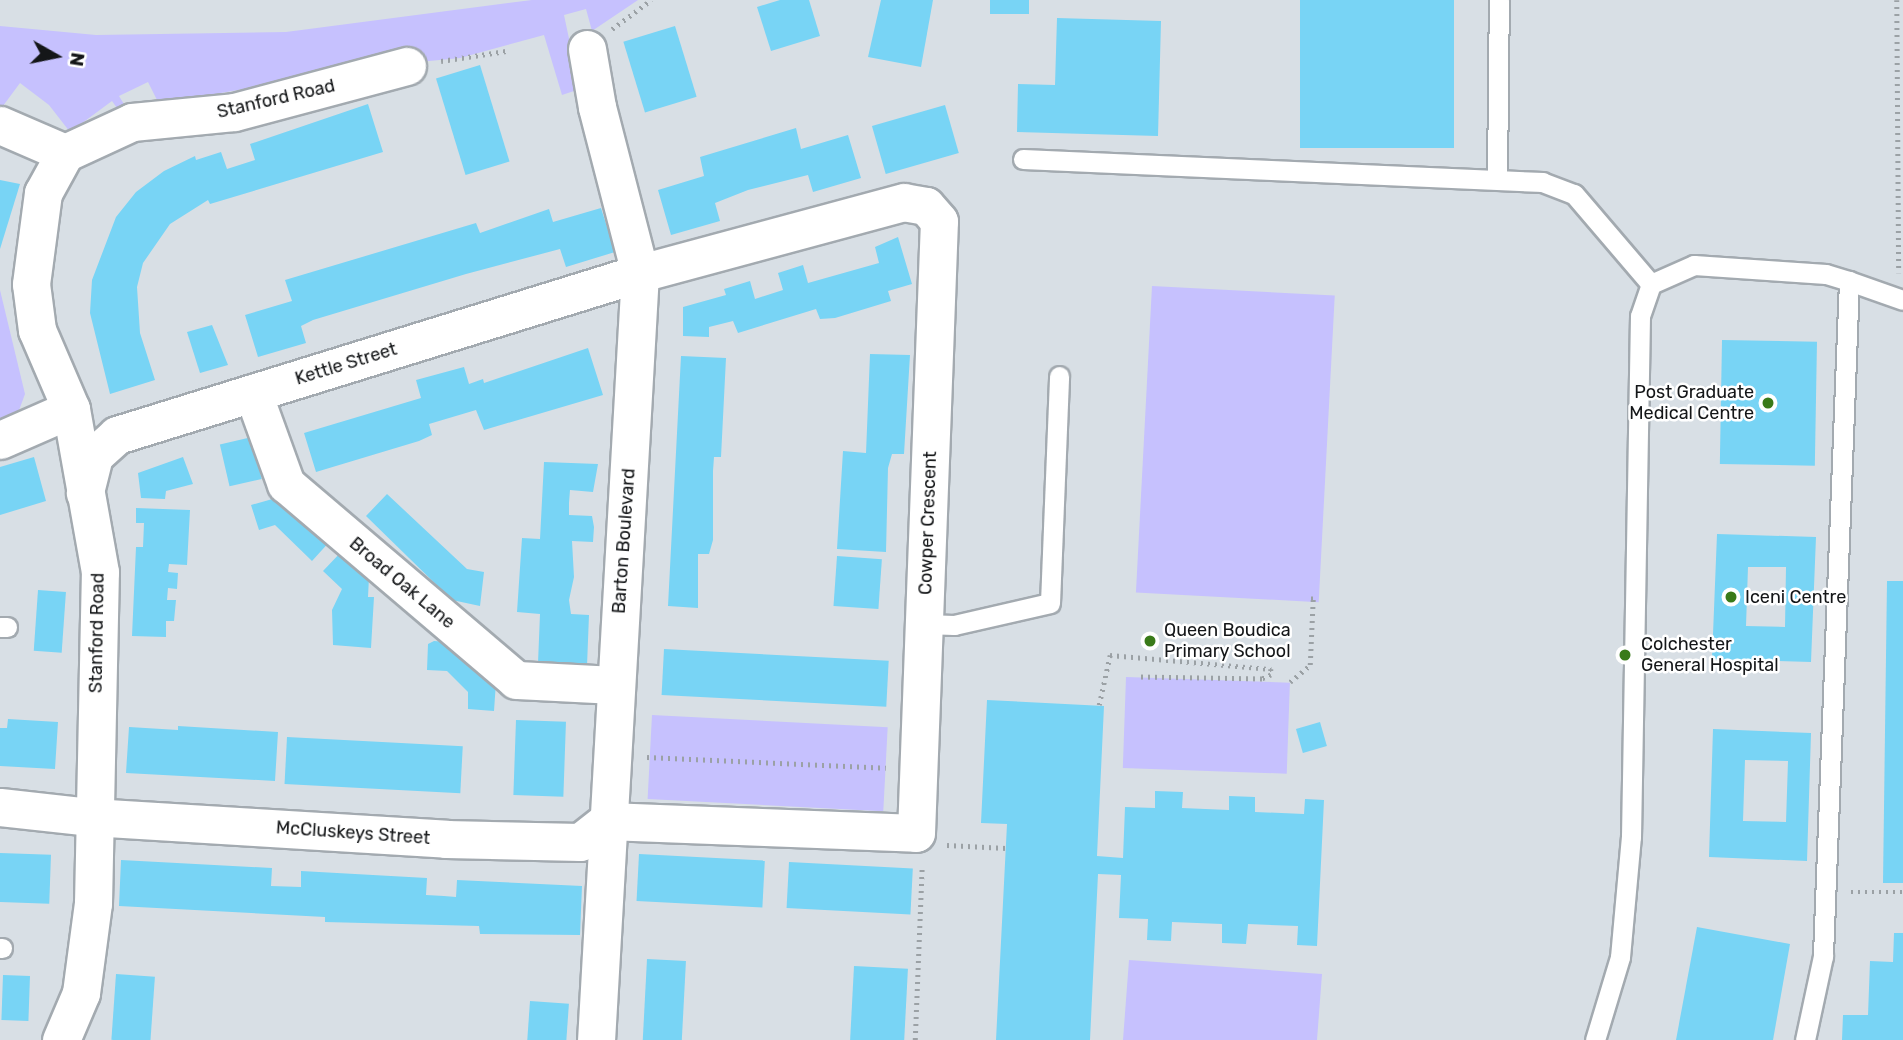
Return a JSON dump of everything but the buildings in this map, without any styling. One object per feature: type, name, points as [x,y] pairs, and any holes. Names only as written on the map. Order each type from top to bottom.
[{"type":"street","name":"Barton Boulevard","points":[[587,49],[640,273],[596,1040]]},
{"type":"street","name":"Stanford Road","points":[[61,1040],[83,980],[93,903],[91,817],[100,572],[71,409],[37,330],[31,284],[43,193],[65,153],[132,122],[234,112],[407,66]]},
{"type":"street","points":[[0,125],[65,153]]},
{"type":"street","name":"Cowper Crescent","points":[[640,273],[904,202],[926,206],[939,220],[917,838]]},
{"type":"street","name":"Kettle Street","points":[[85,493],[94,456],[117,435],[640,273]]},
{"type":"street","name":"Broad Oak Lane","points":[[253,393],[286,484],[516,681],[616,685]]},
{"type":"street","points":[[0,440],[71,409]]},
{"type":"street","name":"McCluskeys Street","points":[[0,807],[91,817],[580,842],[607,821]]},
{"type":"street","points":[[607,821],[917,838]]},
{"type":"lane","points":[[1497,179],[1499,0]]},
{"type":"lane","points":[[1023,159],[1542,182],[1574,194],[1651,284]]},
{"type":"lane","points":[[1651,284],[1694,265],[1826,274],[1900,300]]},
{"type":"lane","points":[[1805,1040],[1823,956],[1849,281]]},
{"type":"lane","points":[[1595,1040],[1620,957],[1631,837],[1639,330],[1651,284]]},
{"type":"lane","points":[[924,624],[954,625],[1050,603],[1059,376]]},
{"type":"path","points":[[587,49],[651,0]]},
{"type":"path","points":[[1897,0],[1900,300]]},
{"type":"path","points":[[407,66],[506,51]]},
{"type":"path","points":[[1290,682],[1310,665],[1313,599],[1310,599]]},
{"type":"path","points":[[1099,705],[1110,655],[1271,669],[1271,675],[1262,679],[1139,677]]},
{"type":"path","points":[[611,755],[919,769]]},
{"type":"path","points":[[915,1040],[922,867],[917,838],[1006,848]]},
{"type":"path","points":[[1826,891],[1903,892]]},
{"type":"shaded area","points":[[532,0],[638,0],[592,31],[586,9],[564,15],[578,81],[574,91],[562,95],[544,35],[460,58],[368,67],[159,104],[148,82],[119,96],[130,114],[124,118],[112,101],[70,132],[49,105],[20,83],[0,110],[0,26],[96,35],[286,32]]},
{"type":"shaded area","points":[[1152,286],[1335,296],[1319,602],[1136,593]]},
{"type":"shaded area","points":[[0,290],[25,394],[18,413],[0,424]]},
{"type":"shaded area","points":[[1126,677],[1290,683],[1287,774],[1123,768]]},
{"type":"shaded area","points":[[652,715],[888,727],[883,811],[648,799]]},
{"type":"shaded area","points":[[1129,960],[1322,974],[1317,1040],[1123,1040]]},
{"type":"place","name":"Post Graduate Medical Centre","points":[[1768,403]]},
{"type":"place","name":"Iceni Centre","points":[[1731,597]]},
{"type":"place","name":"Queen Boudica Primary School","points":[[1150,641]]},
{"type":"place","name":"Colchester General Hospital","points":[[1625,655]]}]
